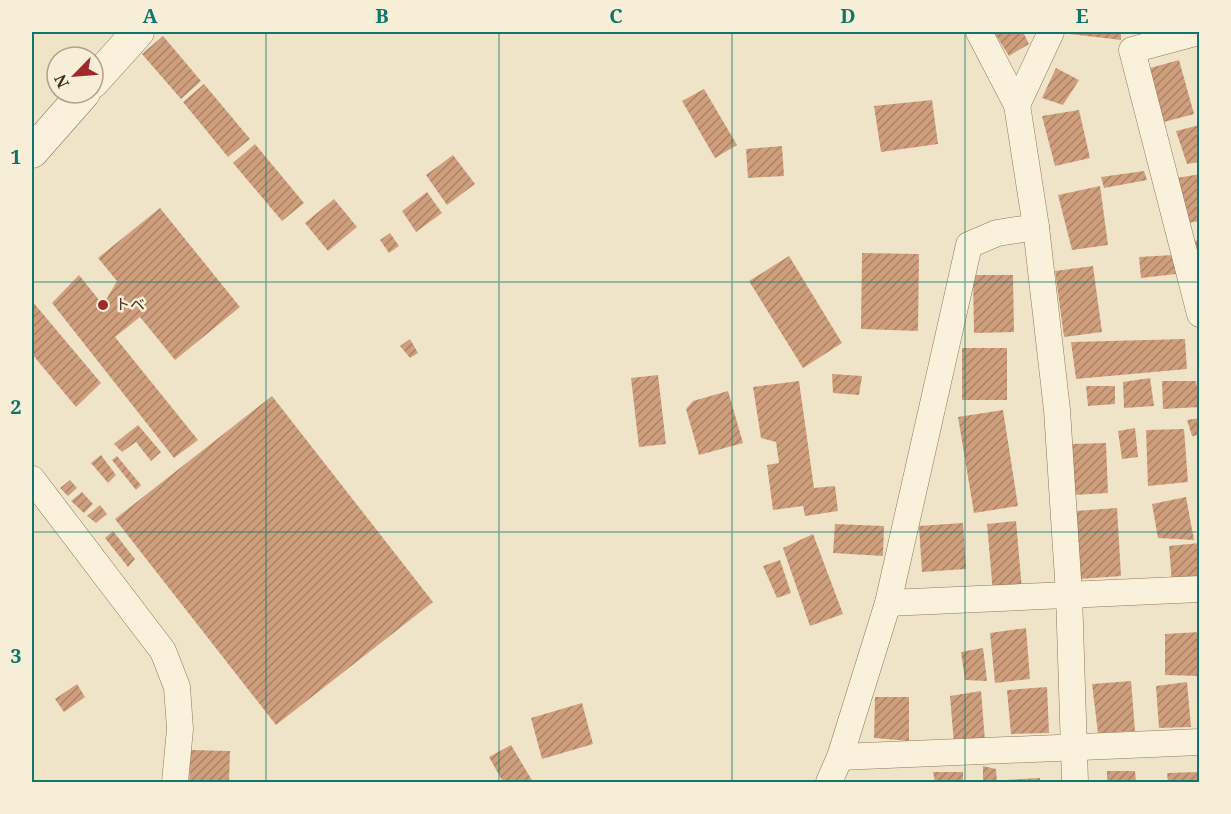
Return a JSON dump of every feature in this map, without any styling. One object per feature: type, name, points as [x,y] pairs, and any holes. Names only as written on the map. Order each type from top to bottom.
[{"type":"street","points":[[105,69],[138,32]]},
{"type":"street","points":[[979,32],[1017,105],[1036,226],[1057,410],[1069,594],[1075,783]]},
{"type":"street","points":[[1017,105],[1051,32]]},
{"type":"street","points":[[1199,32],[1132,50],[1200,314]]},
{"type":"street","points":[[32,152],[73,105]]},
{"type":"street","points":[[829,783],[840,757],[888,603],[969,246],[997,233],[1036,226]]},
{"type":"street","points":[[32,479],[163,651],[177,687],[180,729],[175,783]]},
{"type":"street","points":[[888,603],[1200,589]]},
{"type":"street","points":[[840,757],[1200,742]]},
{"type":"building","points":[[994,32],[1023,32],[1029,44],[1009,56]]},
{"type":"building","points":[[1071,32],[1121,32],[1121,40],[1070,34]]},
{"type":"building","points":[[163,36],[201,81],[181,99],[142,54]]},
{"type":"building","points":[[1179,60],[1194,114],[1164,122],[1150,68]]},
{"type":"building","points":[[1056,68],[1079,80],[1063,105],[1042,98]]},
{"type":"building","points":[[204,84],[250,139],[228,157],[183,102]]},
{"type":"building","points":[[704,89],[737,145],[715,158],[682,101]]},
{"type":"building","points":[[932,100],[938,144],[881,152],[874,106]]},
{"type":"building","points":[[1079,110],[1090,158],[1055,166],[1042,116]]},
{"type":"building","points":[[1200,125],[1200,162],[1187,164],[1176,131]]},
{"type":"building","points":[[255,144],[304,203],[282,221],[233,163]]},
{"type":"building","points":[[782,146],[784,176],[748,178],[746,149]]},
{"type":"building","points":[[453,155],[475,184],[447,205],[426,175]]},
{"type":"building","points":[[1144,171],[1147,180],[1104,188],[1101,177]]},
{"type":"building","points":[[1200,174],[1200,221],[1187,223],[1177,178]]},
{"type":"building","points":[[1100,186],[1108,245],[1072,250],[1058,195]]},
{"type":"building","points":[[427,192],[442,213],[416,232],[402,211]]},
{"type":"building","points":[[334,199],[357,227],[328,251],[305,223]]},
{"type":"building","points":[[160,208],[240,307],[175,360],[140,317],[115,337],[198,440],[174,458],[52,303],[79,275],[103,305],[117,281],[98,258]]},
{"type":"building","points":[[390,233],[399,246],[389,253],[380,240]]},
{"type":"building","points":[[1200,240],[1200,261],[1194,241]]},
{"type":"building","points":[[862,253],[919,254],[918,331],[861,329]]},
{"type":"building","points":[[1173,255],[1176,274],[1141,278],[1139,257]]},
{"type":"building","points":[[789,256],[842,343],[803,368],[749,281]]},
{"type":"building","points":[[1093,266],[1102,332],[1064,337],[1055,271]]},
{"type":"building","points":[[973,275],[1013,275],[1014,332],[974,333]]},
{"type":"building","points":[[32,301],[101,383],[76,407],[32,354]]},
{"type":"building","points":[[410,339],[418,353],[410,358],[400,346]]},
{"type":"building","points":[[1185,339],[1187,369],[1076,379],[1071,342]]},
{"type":"building","points":[[962,348],[1007,348],[1007,400],[962,400]]},
{"type":"building","points":[[832,374],[862,376],[859,395],[833,393]]},
{"type":"building","points":[[658,375],[666,444],[639,447],[631,378]]},
{"type":"building","points":[[1150,378],[1154,406],[1124,408],[1123,382]]},
{"type":"building","points":[[799,381],[814,488],[835,486],[838,511],[805,516],[803,506],[773,510],[767,465],[779,463],[776,442],[761,438],[753,387]]},
{"type":"building","points":[[1162,381],[1196,381],[1200,407],[1163,409]]},
{"type":"building","points":[[1086,386],[1115,386],[1115,404],[1088,406]]},
{"type":"building","points":[[728,391],[743,443],[699,455],[686,409],[693,401]]},
{"type":"building","points":[[272,396],[433,602],[276,725],[115,519]]},
{"type":"building","points":[[1003,410],[1018,506],[974,513],[958,417]]},
{"type":"building","points":[[1200,418],[1200,435],[1192,436],[1187,420]]},
{"type":"building","points":[[138,425],[161,452],[151,461],[136,442],[122,452],[114,444]]},
{"type":"building","points":[[1135,428],[1138,457],[1122,459],[1118,431]]},
{"type":"building","points":[[1184,429],[1188,482],[1148,486],[1146,430]]},
{"type":"building","points":[[1106,443],[1108,493],[1074,495],[1071,444]]},
{"type":"building","points":[[101,455],[116,475],[108,483],[91,463]]},
{"type":"building","points":[[117,456],[141,485],[136,490],[112,460]]},
{"type":"building","points":[[70,480],[77,488],[68,496],[60,488]]},
{"type":"building","points":[[82,492],[93,504],[84,513],[71,501]]},
{"type":"building","points":[[1186,497],[1194,540],[1158,538],[1152,504]]},
{"type":"building","points":[[100,505],[107,514],[96,523],[87,516]]},
{"type":"building","points":[[1117,508],[1121,576],[1079,579],[1075,511]]},
{"type":"building","points":[[1016,521],[1022,590],[993,593],[987,524]]},
{"type":"building","points":[[963,523],[966,569],[922,572],[919,526]]},
{"type":"building","points":[[835,524],[884,526],[883,556],[833,553]]},
{"type":"building","points":[[113,531],[135,559],[128,567],[105,538]]},
{"type":"building","points":[[813,534],[843,614],[810,626],[783,548]]},
{"type":"building","points":[[1200,543],[1200,581],[1172,583],[1169,546]]},
{"type":"building","points":[[780,560],[791,593],[777,598],[763,566]]},
{"type":"building","points":[[1026,628],[1030,679],[995,683],[990,633]]},
{"type":"building","points":[[1200,632],[1200,676],[1165,675],[1165,634]]},
{"type":"building","points":[[983,648],[987,681],[965,680],[961,652]]},
{"type":"building","points":[[1131,681],[1135,731],[1098,733],[1092,684]]},
{"type":"building","points":[[1187,682],[1191,727],[1159,728],[1156,686]]},
{"type":"building","points":[[77,684],[85,697],[64,712],[55,699]]},
{"type":"building","points":[[1047,687],[1049,733],[1011,734],[1007,690]]},
{"type":"building","points":[[981,691],[985,741],[954,744],[950,696]]},
{"type":"building","points":[[875,697],[909,697],[909,741],[874,738]]},
{"type":"building","points":[[582,703],[593,744],[542,759],[531,718]]},
{"type":"building","points":[[511,745],[533,782],[503,782],[489,757]]},
{"type":"building","points":[[191,750],[230,751],[229,782],[189,782]]},
{"type":"building","points":[[983,766],[996,769],[997,782],[983,782]]},
{"type":"building","points":[[1107,771],[1135,771],[1136,782],[1107,782]]},
{"type":"building","points":[[933,772],[963,772],[963,782],[935,782]]},
{"type":"building","points":[[1198,772],[1199,782],[1168,782],[1167,773]]},
{"type":"building","points":[[1040,778],[1040,782],[1006,782],[1005,780]]},
{"type":"place","name":"トベ","points":[[103,305]]}]
